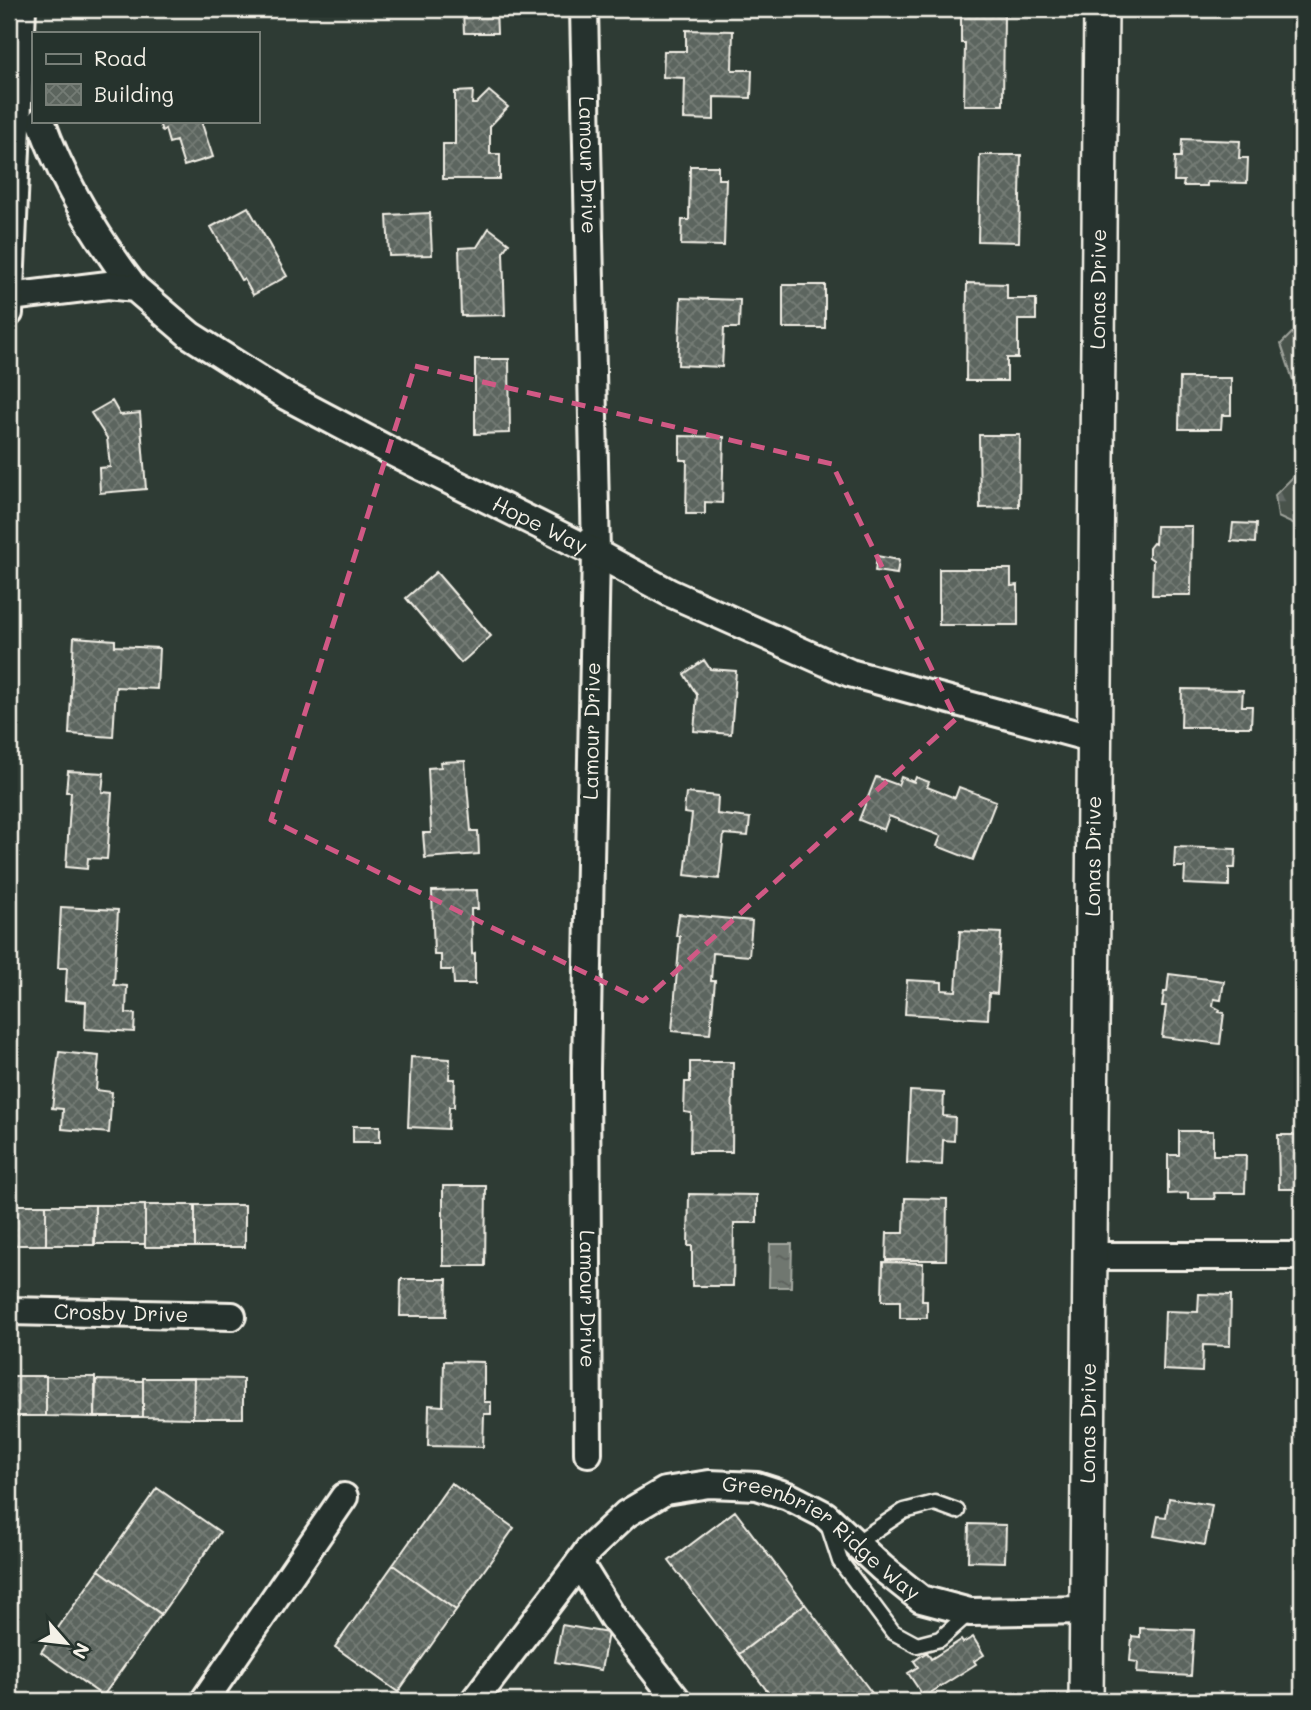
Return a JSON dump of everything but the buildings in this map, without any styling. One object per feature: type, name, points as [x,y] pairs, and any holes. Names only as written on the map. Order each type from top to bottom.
[{"type":"street","points":[[9,313],[22,9]]},
{"type":"street","name":"Lamour Drive","points":[[584,9],[596,553],[586,1069],[588,1453]]},
{"type":"street","name":"Lonas Drive","points":[[1086,1701],[1101,9]]},
{"type":"street","points":[[20,62],[32,97]]},
{"type":"street","name":"Hope Way","points":[[41,122],[70,191],[103,247],[135,288],[190,335],[286,396],[670,593],[850,673],[1094,740]]},
{"type":"street","points":[[10,298],[108,285],[135,288]]},
{"type":"street","points":[[1090,1256],[1302,1256]]},
{"type":"street","name":"Crosby Drive","points":[[9,1311],[232,1316]]},
{"type":"street","name":"Greenbrier Ridge Way","points":[[474,1701],[589,1549],[626,1514],[665,1491],[709,1484],[757,1486],[788,1496],[824,1515],[921,1599],[970,1612],[1087,1610]]},
{"type":"street","points":[[204,1701],[344,1497]]},
{"type":"street","points":[[579,1563],[614,1618],[678,1701]]},
{"type":"lane","points":[[856,1543],[904,1511],[935,1503],[957,1511]]},
{"type":"lane","points":[[824,1515],[840,1561],[893,1632],[917,1645],[940,1639],[970,1612]]},
{"type":"highlighted area","points":[[415,366],[832,464],[956,719],[643,1001],[271,820]]},
{"type":"green space","points":[[1292,333],[1302,337],[1302,397],[1294,383],[1281,344]]},
{"type":"green space","points":[[1302,468],[1302,525],[1297,526],[1278,517],[1275,495]]},
{"type":"water","points":[[770,1244],[792,1244],[791,1287],[769,1287]]}]
